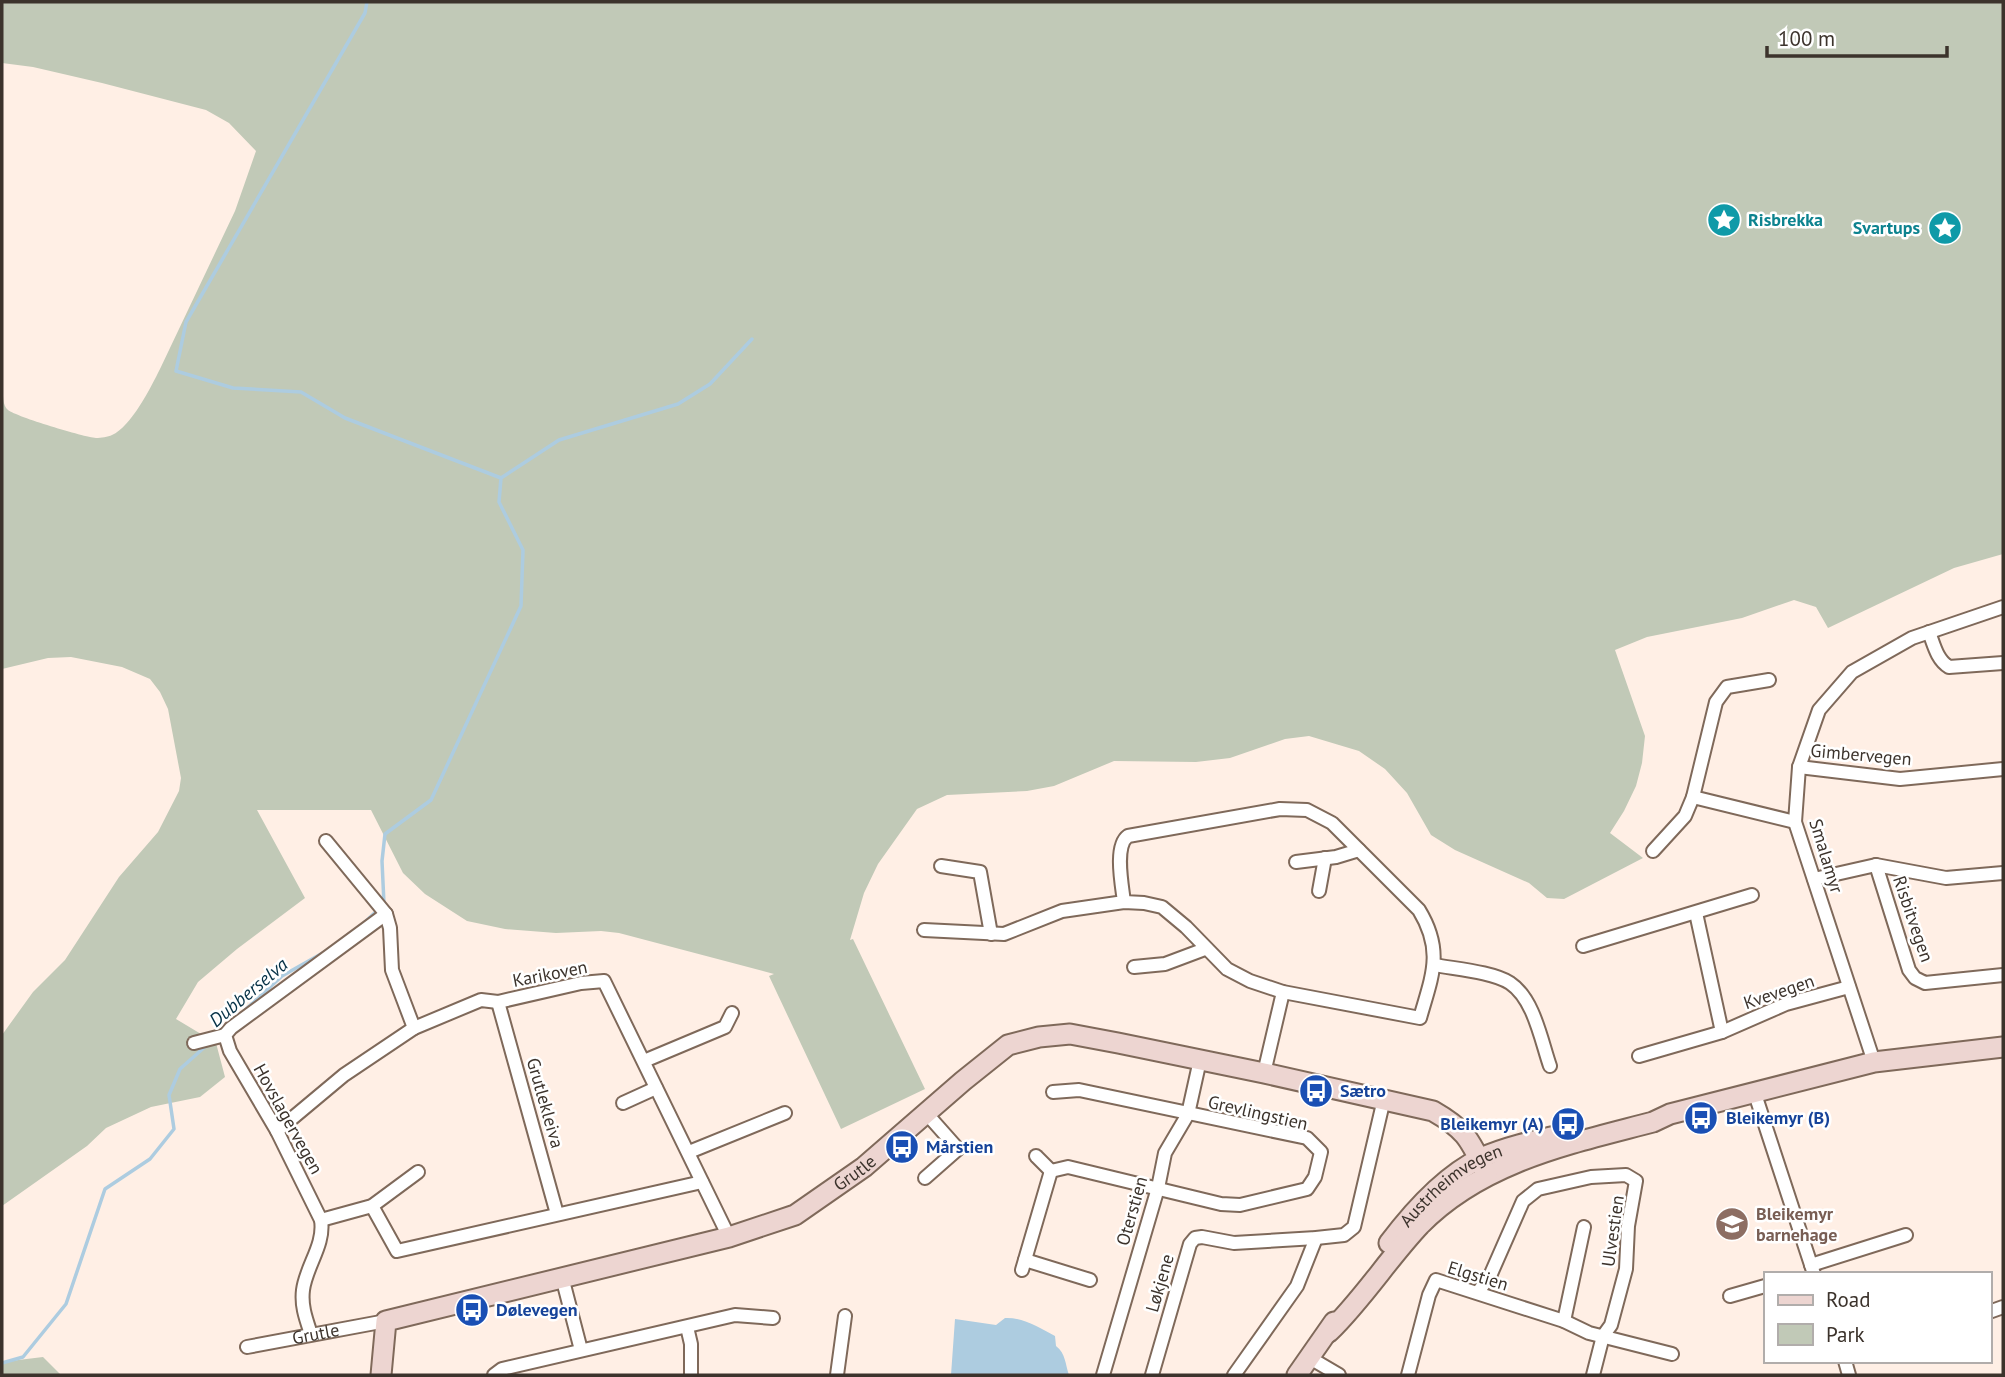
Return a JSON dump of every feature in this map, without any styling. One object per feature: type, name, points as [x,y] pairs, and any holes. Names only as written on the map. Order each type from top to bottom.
[{"type":"street","name":"Smalamyr","points":[[1874,1062],[1795,822],[1799,767],[1819,709],[1852,672],[1912,638],[2003,607]]},
{"type":"street","points":[[1929,632],[1937,654],[1949,667],[2003,663]]},
{"type":"street","points":[[1653,851],[1685,816],[1693,797],[1716,702],[1727,687],[1769,680]]},
{"type":"street","name":"Gimbervegen","points":[[1799,767],[1900,779],[2003,769]]},
{"type":"street","points":[[1693,797],[1795,822]]},
{"type":"street","points":[[924,930],[1004,933],[1062,911],[1124,902],[1162,907],[1227,969],[1250,981],[1283,992],[1420,1018],[1435,965],[1431,935],[1419,910],[1332,823],[1307,810],[1280,808],[1128,836],[1121,844],[1124,902]]},
{"type":"street","points":[[326,841],[386,914],[390,928],[392,970],[414,1028]]},
{"type":"street","points":[[1296,862],[1325,859],[1359,850]]},
{"type":"street","points":[[1319,891],[1325,859]]},
{"type":"street","name":"Risbitvegen","points":[[1876,865],[1909,970],[1915,978],[1925,983],[2003,975]]},
{"type":"street","name":"Risbitvegen","points":[[1814,879],[1876,865],[1946,878],[2003,873]]},
{"type":"street","points":[[941,866],[980,872],[991,934]]},
{"type":"street","points":[[1583,946],[1752,895]]},
{"type":"street","points":[[1696,913],[1722,1032]]},
{"type":"street","points":[[194,1043],[225,1035],[386,914]]},
{"type":"street","points":[[1134,967],[1165,964],[1205,949]]},
{"type":"street","points":[[1435,965],[1499,978],[1510,983],[1526,1002],[1550,1066]]},
{"type":"street","name":"Karikoven","points":[[498,1002],[581,983],[604,981],[729,1237]]},
{"type":"street","name":"Kvevegen","points":[[1639,1056],[1722,1032],[1786,1004],[1849,987]]},
{"type":"street","points":[[1264,1073],[1283,992]]},
{"type":"street","points":[[277,1130],[344,1075],[414,1028],[481,1000],[498,1002]]},
{"type":"street","name":"Grutlekleiva","points":[[498,1002],[557,1214]]},
{"type":"street","points":[[644,1061],[725,1027],[729,1024],[732,1013]]},
{"type":"street","name":"Grutle","points":[[247,1347],[386,1321],[729,1237],[794,1216],[864,1167],[1008,1045],[1039,1037],[1070,1034],[1264,1073],[1433,1111],[1466,1134],[1483,1167]]},
{"type":"street","name":"Hovslagervegen","points":[[225,1035],[230,1051],[277,1130],[321,1220]]},
{"type":"street","name":"Austrheimvegen","points":[[1297,1375],[1407,1219],[1442,1186],[1526,1143],[1652,1114],[1671,1114],[1874,1062],[2003,1047]]},
{"type":"street","name":"Oterstien","points":[[1103,1375],[1165,1153],[1188,1114],[1200,1060]]},
{"type":"street","points":[[623,1103],[656,1088]]},
{"type":"street","name":"Grevlingstien","points":[[1051,1171],[1068,1167],[1207,1201],[1240,1205],[1307,1189],[1315,1177],[1321,1152],[1307,1138],[1079,1090],[1053,1092]]},
{"type":"street","points":[[1754,1091],[1813,1269],[1906,1235]]},
{"type":"street","name":"Løkjene","points":[[1152,1375],[1190,1244],[1195,1238],[1234,1243],[1316,1238],[1344,1235],[1354,1227],[1384,1099]]},
{"type":"street","points":[[689,1152],[785,1113]]},
{"type":"street","points":[[925,1178],[958,1149],[926,1113]]},
{"type":"street","points":[[1036,1156],[1051,1171],[1024,1265],[1090,1280]]},
{"type":"street","points":[[311,1334],[302,1306],[303,1289],[323,1231],[321,1220],[372,1206],[418,1172]]},
{"type":"street","name":"Ulvestien","points":[[1478,1292],[1490,1276],[1523,1200],[1538,1189],[1591,1177],[1626,1175],[1636,1181],[1628,1226],[1626,1269],[1611,1325],[1603,1336],[1593,1375]]},
{"type":"street","points":[[372,1206],[397,1251],[702,1181]]},
{"type":"street","points":[[1564,1321],[1584,1227]]},
{"type":"street","points":[[1234,1375],[1297,1286],[1316,1238]]},
{"type":"street","points":[[562,1277],[581,1350]]},
{"type":"street","name":"Elgstien","points":[[1408,1375],[1429,1295],[1436,1280],[1564,1321],[1589,1333],[1672,1354]]},
{"type":"street","points":[[1730,1296],[1764,1286]]},
{"type":"street","points":[[494,1375],[502,1370],[581,1350],[735,1315],[773,1318]]},
{"type":"street","points":[[837,1375],[845,1315]]},
{"type":"street","points":[[381,1375],[386,1321]]},
{"type":"street","points":[[687,1327],[691,1344],[691,1375]]},
{"type":"street","points":[[1310,1358],[1339,1375]]},
{"type":"green space","points":[[2,2],[2003,2],[2003,554],[1954,568],[1828,628],[1816,607],[1794,600],[1742,618],[1647,637],[1615,650],[1645,736],[1636,786],[1610,833],[1643,858],[1564,899],[1547,898],[1529,883],[1455,850],[1431,835],[1407,793],[1385,769],[1359,751],[1309,736],[1285,739],[1230,758],[1196,762],[1114,761],[1054,786],[1027,791],[947,795],[917,809],[878,864],[864,893],[850,940],[853,939],[925,1089],[841,1129],[769,976],[774,974],[619,933],[556,933],[505,929],[467,921],[425,894],[403,873],[371,810],[257,810],[305,898],[198,982],[176,1019],[216,1043],[225,1077],[200,1097],[151,1107],[106,1128],[87,1146],[2,1206],[2,1035],[33,992],[65,960],[119,877],[158,832],[179,791],[181,778],[168,709],[150,679],[122,667],[71,657],[48,658],[2,669],[2,390],[8,410],[37,422],[96,438],[119,431],[140,406],[160,369],[235,211],[256,151],[229,123],[206,110],[33,67],[2,63]]},
{"type":"green space","points":[[43,1357],[61,1375],[2,1375],[2,1362]]},
{"type":"water","points":[[1005,1318],[1025,1321],[1055,1336],[1056,1346],[1063,1356],[1069,1375],[951,1375],[955,1319],[996,1325]]},
{"type":"waterway","points":[[367,2],[365,13],[186,322],[176,371],[233,388],[301,392],[345,418],[501,478]]},
{"type":"waterway","points":[[501,478],[559,440],[678,404],[710,384],[752,339]]},
{"type":"waterway","name":"Dubberselva","points":[[365,922],[384,904],[382,861],[385,834],[431,800],[521,606],[523,550],[499,502],[501,478]]},
{"type":"waterway","name":"Dubberselva","points":[[244,1011],[282,976],[328,950]]},
{"type":"waterway","name":"Dubberselva","points":[[2,1363],[23,1357],[66,1304],[105,1189],[150,1159],[174,1129],[169,1095],[180,1069],[207,1045]]},
{"type":"place","name":"Risbrekka","points":[[1724,220]]},
{"type":"place","name":"Svartups","points":[[1945,228]]},
{"type":"place","name":"Sætro","points":[[1316,1091]]},
{"type":"place","name":"Bleikemyr (B)","points":[[1701,1118]]},
{"type":"place","name":"Bleikemyr (A)","points":[[1568,1124]]},
{"type":"place","name":"Mårstien","points":[[902,1147]]},
{"type":"place","name":"Bleikemyr barnehage","points":[[1732,1224]]},
{"type":"place","name":"Dølevegen","points":[[472,1310]]}]
